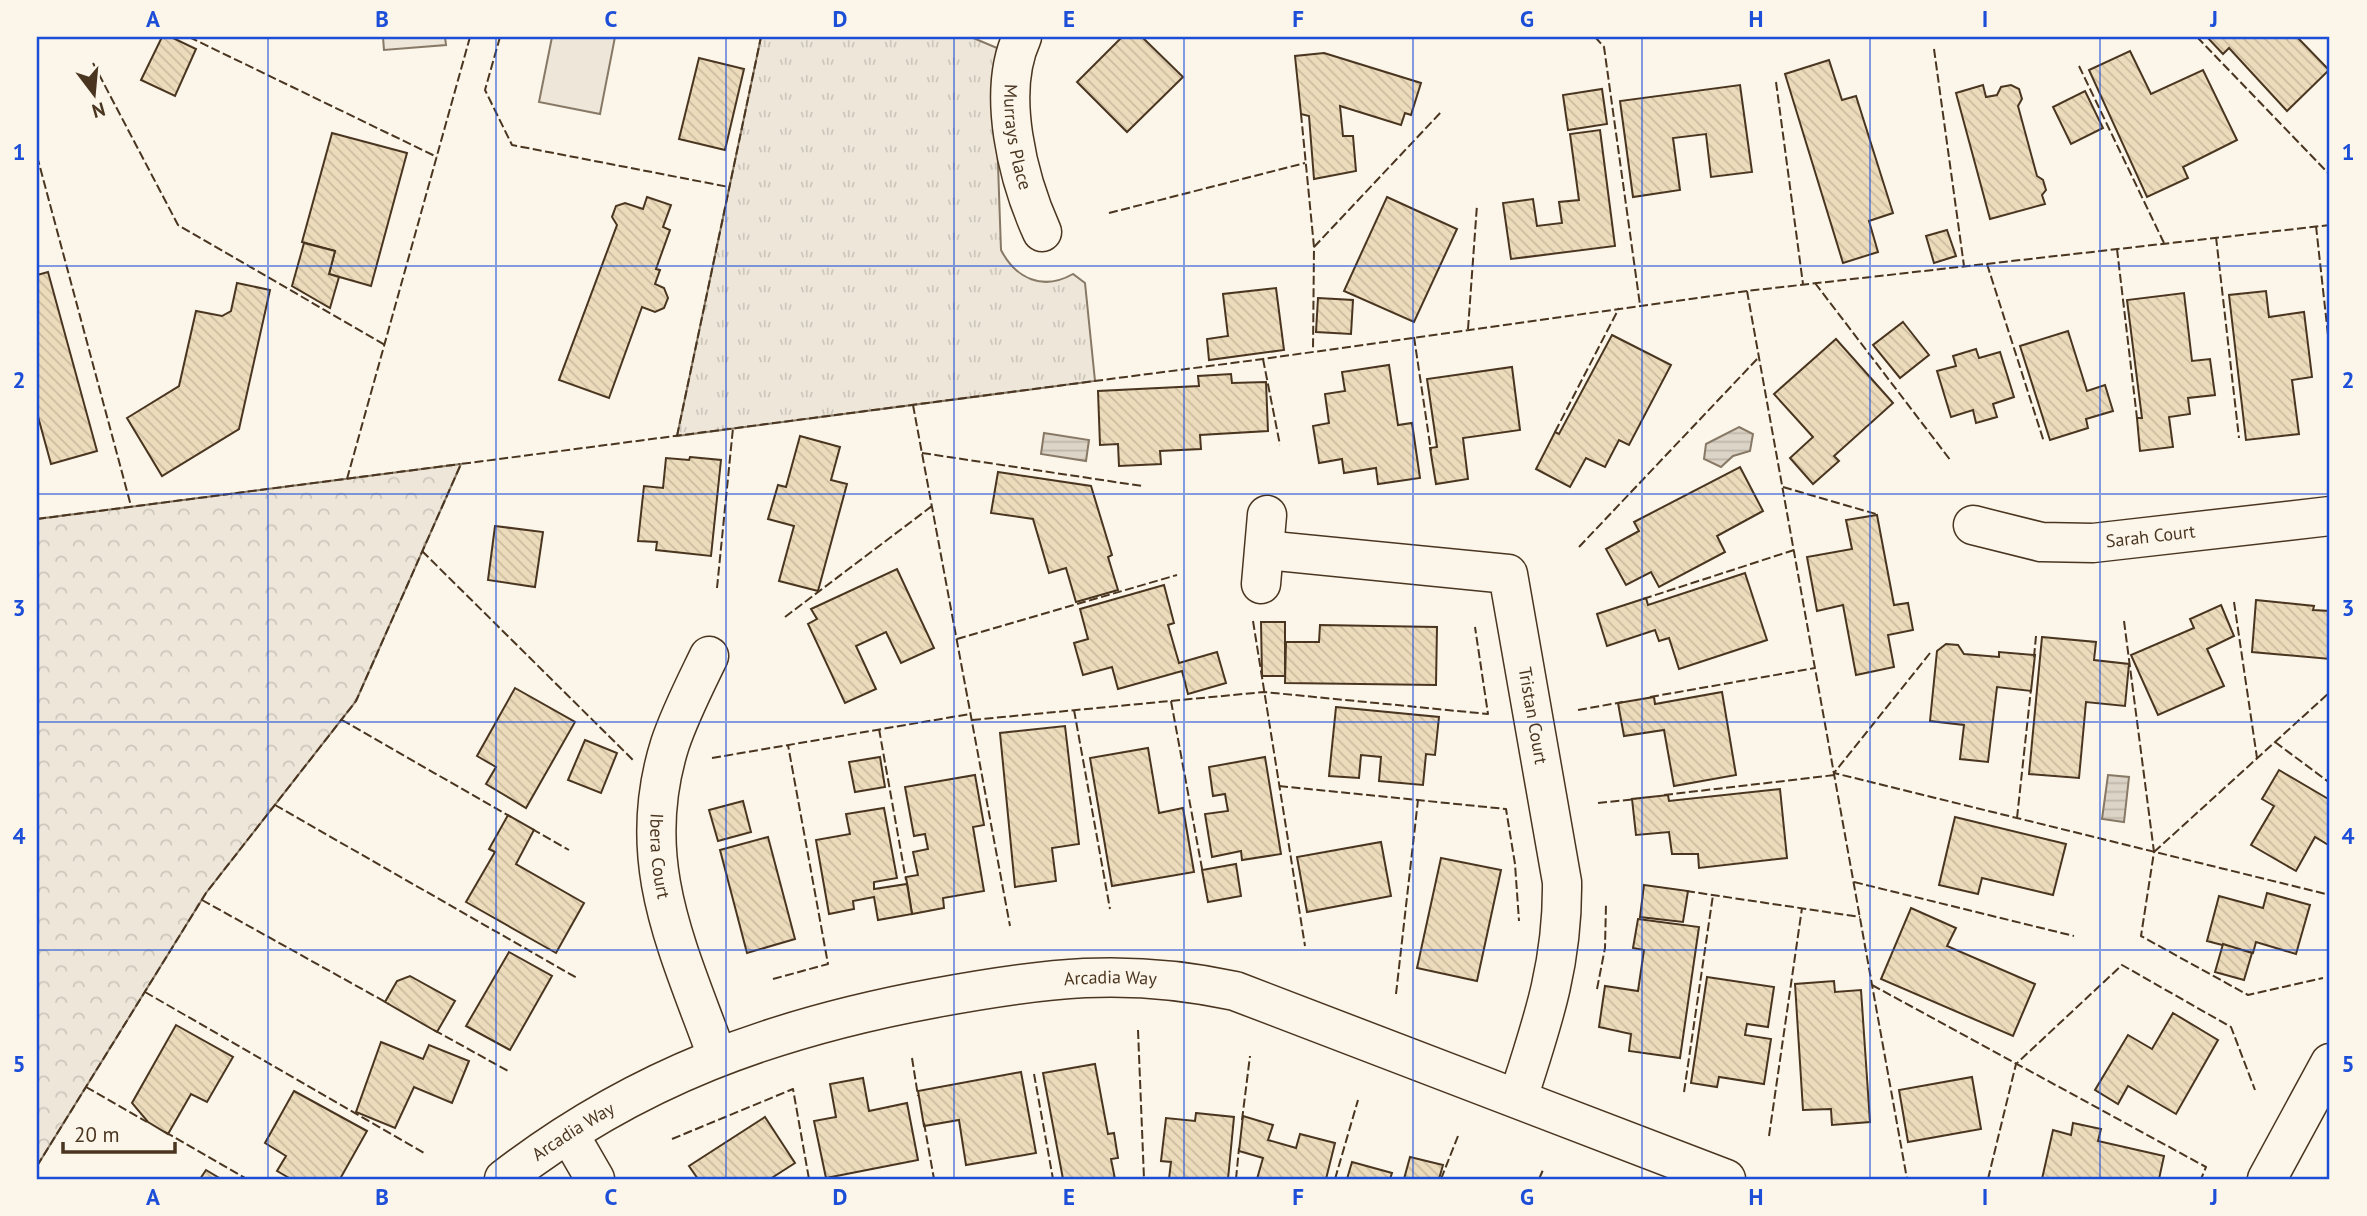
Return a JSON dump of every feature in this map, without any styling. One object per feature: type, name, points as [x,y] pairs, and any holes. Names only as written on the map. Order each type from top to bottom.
[{"type":"street","name":"Murrays Place","points":[[1022,37],[1013,70],[1015,151],[1029,204],[1042,232]]},
{"type":"street","name":"Sarah Court","points":[[1973,525],[2041,542],[2081,544],[2330,516]]},
{"type":"street","name":"Tristan Court","points":[[1264,550],[1508,574],[1551,803],[1562,882],[1562,914],[1555,979],[1518,1098]]},
{"type":"street","name":"Ibera Court","points":[[709,656],[679,720],[663,769],[655,820],[655,857],[667,913],[717,1056]]},
{"type":"street","name":"Arcadia Way","points":[[504,1179],[569,1134],[638,1094],[717,1056],[796,1028],[856,1013],[992,987],[1056,978],[1149,977],[1189,981],[1255,998],[1726,1179]]},
{"type":"street","points":[[2267,1179],[2330,1063]]},
{"type":"street","points":[[569,1134],[595,1179]]},
{"type":"green space","points":[[383,37],[445,37],[446,45],[384,50]]},
{"type":"green space","points":[[552,37],[615,37],[600,114],[539,102]]},
{"type":"green space","points":[[761,37],[971,37],[997,48],[995,79],[1001,250],[1014,268],[1031,279],[1051,281],[1073,274],[1085,283],[1095,381],[677,436]]},
{"type":"green space","points":[[461,464],[356,701],[206,893],[37,1166],[37,519]]},
{"type":"shaded area","points":[[1739,427],[1753,434],[1750,451],[1733,456],[1721,467],[1704,459],[1706,444]]},
{"type":"shaded area","points":[[1044,433],[1089,440],[1086,461],[1041,454]]},
{"type":"shaded area","points":[[2108,775],[2129,777],[2124,822],[2102,819]]},
{"type":"building","points":[[162,37],[171,37],[196,49],[175,96],[141,80]]},
{"type":"building","points":[[1122,37],[1142,37],[1183,77],[1127,132],[1077,82]]},
{"type":"building","points":[[2207,37],[2297,37],[2329,70],[2287,111],[2229,48],[2223,54]]},
{"type":"building","points":[[2130,51],[2151,94],[2203,70],[2237,140],[2183,167],[2188,178],[2147,197],[2089,70]]},
{"type":"building","points":[[1324,53],[1421,83],[1411,115],[1405,113],[1401,125],[1340,106],[1343,136],[1353,136],[1356,171],[1314,179],[1309,116],[1301,114],[1295,56]]},
{"type":"building","points":[[699,58],[744,69],[725,150],[679,139]]},
{"type":"building","points":[[1829,60],[1842,100],[1856,96],[1893,213],[1869,221],[1878,252],[1843,263],[1785,74]]},
{"type":"building","points":[[1740,85],[1752,172],[1711,177],[1706,134],[1673,138],[1680,190],[1633,197],[1620,101]]},
{"type":"building","points":[[1983,85],[1986,97],[1997,95],[2001,87],[2011,85],[2019,89],[2022,99],[2018,106],[2037,176],[2043,180],[2046,190],[2042,195],[2045,204],[1990,219],[1956,93]]},
{"type":"building","points":[[1602,89],[1607,124],[1568,130],[1563,95]]},
{"type":"building","points":[[2085,91],[2103,128],[2071,144],[2053,107]]},
{"type":"building","points":[[1600,130],[1615,246],[1511,259],[1503,203],[1533,199],[1537,226],[1562,223],[1559,202],[1579,200],[1570,134]]},
{"type":"building","points":[[332,133],[407,153],[371,286],[329,274],[335,251],[302,242]]},
{"type":"building","points":[[647,197],[671,205],[663,227],[670,230],[656,269],[660,270],[655,284],[664,288],[668,298],[664,308],[655,312],[642,307],[609,398],[559,380],[617,225],[612,217],[616,206],[625,203],[643,209]]},
{"type":"building","points":[[1387,197],[1457,229],[1414,322],[1344,291]]},
{"type":"building","points":[[1947,230],[1956,256],[1934,263],[1926,236]]},
{"type":"building","points":[[304,243],[335,251],[329,274],[339,277],[330,308],[292,286]]},
{"type":"building","points":[[48,272],[97,451],[51,464],[37,413],[37,275]]},
{"type":"building","points":[[237,283],[270,290],[239,429],[162,476],[127,418],[179,386],[196,311],[222,316],[231,311]]},
{"type":"building","points":[[1276,288],[1284,350],[1209,360],[1207,339],[1228,336],[1223,294]]},
{"type":"building","points":[[2266,291],[2269,317],[2304,312],[2312,377],[2292,380],[2299,434],[2246,440],[2229,295]]},
{"type":"building","points":[[2184,293],[2192,361],[2210,359],[2215,395],[2188,398],[2190,414],[2169,417],[2173,447],[2140,451],[2137,418],[2142,418],[2127,300]]},
{"type":"building","points":[[1318,298],[1353,300],[1351,334],[1316,332]]},
{"type":"building","points":[[1903,322],[1929,355],[1900,378],[1873,345]]},
{"type":"building","points":[[2068,331],[2087,391],[2105,385],[2113,411],[2086,419],[2088,428],[2050,440],[2020,346]]},
{"type":"building","points":[[1612,335],[1671,365],[1629,445],[1619,440],[1605,467],[1586,458],[1570,487],[1536,469],[1555,432],[1559,434]]},
{"type":"building","points":[[1836,339],[1893,403],[1834,456],[1839,461],[1813,484],[1790,458],[1813,437],[1774,394]]},
{"type":"building","points":[[1976,349],[1979,358],[2000,352],[2014,397],[1993,404],[1997,417],[1976,423],[1973,410],[1951,417],[1937,371],[1956,366],[1953,356]]},
{"type":"building","points":[[1389,365],[1398,425],[1412,423],[1420,478],[1378,484],[1376,468],[1344,473],[1342,459],[1319,463],[1313,426],[1329,423],[1325,394],[1345,391],[1342,372]]},
{"type":"building","points":[[1512,367],[1520,430],[1463,438],[1468,479],[1436,484],[1430,448],[1437,447],[1427,379]]},
{"type":"building","points":[[1231,374],[1232,383],[1266,382],[1268,431],[1200,435],[1201,449],[1160,451],[1161,464],[1119,466],[1118,444],[1100,445],[1098,391],[1199,386],[1198,376]]},
{"type":"building","points":[[800,436],[840,447],[831,480],[847,484],[818,591],[779,581],[794,526],[768,519],[778,485],[786,487]]},
{"type":"building","points":[[690,457],[721,460],[711,556],[656,550],[657,542],[638,541],[644,486],[663,488],[666,458],[689,460]]},
{"type":"building","points":[[1740,467],[1763,511],[1717,536],[1725,552],[1659,587],[1651,572],[1626,585],[1606,549],[1639,531],[1634,522]]},
{"type":"building","points":[[998,472],[1091,486],[1112,555],[1108,557],[1118,590],[1076,602],[1066,568],[1049,573],[1033,519],[991,513]]},
{"type":"building","points":[[1877,515],[1894,605],[1908,603],[1913,630],[1888,635],[1894,667],[1856,675],[1843,605],[1817,611],[1807,557],[1852,549],[1846,520]]},
{"type":"building","points":[[495,526],[543,532],[535,587],[488,580]]},
{"type":"building","points":[[897,569],[934,648],[901,663],[886,632],[856,646],[876,689],[845,703],[808,624],[817,619],[811,609]]},
{"type":"building","points":[[1745,573],[1767,640],[1679,669],[1669,638],[1659,641],[1655,630],[1607,646],[1597,614],[1646,598],[1648,605]]},
{"type":"building","points":[[1164,585],[1174,623],[1168,625],[1179,663],[1217,652],[1226,683],[1188,694],[1182,671],[1118,689],[1112,667],[1083,675],[1074,643],[1088,639],[1080,609]]},
{"type":"building","points":[[2256,600],[2314,606],[2313,610],[2330,611],[2330,659],[2252,652]]},
{"type":"building","points":[[2221,605],[2234,636],[2207,649],[2224,686],[2158,715],[2131,655],[2194,628],[2190,619]]},
{"type":"building","points":[[1261,622],[1285,622],[1285,676],[1262,676]]},
{"type":"building","points":[[1320,625],[1437,627],[1436,685],[1285,683],[1286,642],[1319,642]]},
{"type":"building","points":[[2042,637],[2096,642],[2094,660],[2129,664],[2125,706],[2086,702],[2079,778],[2029,774]]},
{"type":"building","points":[[1946,644],[1958,645],[1964,654],[1999,657],[1999,652],[2035,655],[2031,691],[1997,687],[1988,762],[1960,759],[1964,725],[1930,721],[1937,651]]},
{"type":"building","points":[[515,688],[575,722],[526,808],[486,784],[496,767],[477,756]]},
{"type":"building","points":[[1722,692],[1736,775],[1674,786],[1664,730],[1624,736],[1618,703],[1654,697],[1655,704]]},
{"type":"building","points":[[1336,707],[1439,717],[1435,755],[1426,754],[1423,785],[1379,781],[1381,757],[1361,755],[1359,778],[1329,776]]},
{"type":"building","points":[[1065,726],[1079,844],[1052,848],[1056,881],[1015,887],[1000,733]]},
{"type":"building","points":[[585,740],[617,753],[601,793],[568,780]]},
{"type":"building","points":[[1148,748],[1159,813],[1183,808],[1194,872],[1112,886],[1090,758]]},
{"type":"building","points":[[880,757],[885,787],[855,792],[849,762]]},
{"type":"building","points":[[1265,757],[1281,854],[1242,860],[1241,851],[1212,857],[1205,814],[1228,811],[1225,794],[1213,796],[1209,767]]},
{"type":"building","points":[[2279,770],[2330,800],[2330,846],[2315,837],[2296,871],[2251,845],[2274,806],[2262,799]]},
{"type":"building","points":[[975,775],[984,825],[973,827],[984,891],[943,898],[944,908],[912,914],[906,877],[918,875],[913,852],[928,849],[925,834],[914,836],[905,787]]},
{"type":"building","points":[[1780,789],[1787,858],[1699,868],[1698,854],[1672,854],[1669,832],[1636,835],[1632,799],[1668,795],[1669,801]]},
{"type":"building","points":[[743,801],[751,832],[718,841],[709,810]]},
{"type":"building","points":[[884,808],[897,878],[874,882],[874,889],[907,884],[912,914],[878,920],[874,897],[853,901],[854,909],[829,914],[816,840],[850,834],[846,814]]},
{"type":"building","points":[[508,815],[534,830],[516,864],[584,903],[556,953],[466,902],[495,852],[489,849]]},
{"type":"building","points":[[1955,817],[2066,844],[2053,895],[1982,878],[1978,894],[1939,885]]},
{"type":"building","points":[[768,837],[795,939],[747,953],[720,850]]},
{"type":"building","points":[[1381,842],[1391,896],[1307,912],[1297,857]]},
{"type":"building","points":[[1441,858],[1501,870],[1477,981],[1417,968]]},
{"type":"building","points":[[1236,864],[1241,896],[1208,902],[1202,870]]},
{"type":"building","points":[[1644,885],[1688,891],[1683,922],[1640,917]]},
{"type":"building","points":[[2267,893],[2310,905],[2296,954],[2256,942],[2253,953],[2207,941],[2219,896],[2263,908]]},
{"type":"building","points":[[1911,908],[1956,928],[1947,946],[2035,984],[2013,1036],[1881,979]]},
{"type":"building","points":[[1638,919],[1699,927],[1680,1058],[1629,1051],[1631,1034],[1599,1027],[1605,986],[1638,991],[1644,950],[1633,948]]},
{"type":"building","points":[[2223,944],[2252,953],[2244,980],[2215,972]]},
{"type":"building","points":[[509,952],[552,976],[510,1050],[466,1026]]},
{"type":"building","points":[[410,976],[455,1001],[437,1032],[385,1002],[397,981]]},
{"type":"building","points":[[1707,977],[1774,987],[1768,1027],[1747,1024],[1745,1035],[1771,1039],[1764,1084],[1719,1077],[1717,1087],[1691,1083]]},
{"type":"building","points":[[1834,981],[1835,992],[1861,990],[1870,1122],[1832,1125],[1831,1109],[1803,1110],[1795,984]]},
{"type":"building","points":[[2173,1013],[2218,1040],[2176,1114],[2128,1086],[2118,1104],[2095,1090],[2128,1035],[2152,1049]]},
{"type":"building","points":[[176,1025],[233,1057],[207,1102],[191,1094],[168,1134],[148,1122],[132,1103]]},
{"type":"building","points":[[381,1042],[423,1059],[429,1045],[469,1061],[452,1103],[414,1087],[395,1128],[356,1112]]},
{"type":"building","points":[[1095,1064],[1108,1134],[1114,1133],[1118,1158],[1111,1159],[1115,1179],[1063,1179],[1043,1073]]},
{"type":"building","points":[[1021,1072],[1036,1153],[966,1165],[959,1120],[924,1126],[918,1091]]},
{"type":"building","points":[[1972,1077],[1981,1129],[1908,1142],[1899,1090]]},
{"type":"building","points":[[863,1078],[869,1111],[907,1103],[918,1160],[826,1178],[814,1121],[836,1117],[830,1084]]},
{"type":"building","points":[[294,1091],[367,1131],[340,1179],[291,1179],[277,1171],[286,1156],[265,1143]]},
{"type":"building","points":[[1196,1113],[1234,1117],[1228,1179],[1169,1179],[1171,1162],[1161,1161],[1166,1118],[1195,1121]]},
{"type":"building","points":[[1243,1116],[1273,1125],[1268,1140],[1296,1148],[1300,1134],[1335,1143],[1326,1179],[1257,1179],[1263,1158],[1239,1151]]},
{"type":"building","points":[[765,1117],[795,1163],[770,1179],[698,1179],[689,1166]]},
{"type":"building","points":[[2073,1123],[2101,1129],[2098,1141],[2164,1156],[2159,1179],[2042,1179],[2053,1130],[2071,1135]]},
{"type":"building","points":[[1410,1157],[1443,1165],[1439,1179],[1404,1179]]},
{"type":"building","points":[[1352,1162],[1392,1173],[1390,1179],[1347,1179]]},
{"type":"building","points":[[206,1170],[221,1179],[200,1179]]},
{"type":"fence","points":[[189,37],[437,157]]},
{"type":"fence","points":[[347,479],[470,37]]},
{"type":"fence","points":[[500,37],[485,90],[512,145],[729,187]]},
{"type":"fence","points":[[677,436],[761,37]]},
{"type":"fence","points":[[1578,37],[1584,37]]},
{"type":"fence","points":[[1595,37],[1604,47],[1640,305]]},
{"type":"fence","points":[[2197,37],[2330,175]]},
{"type":"fence","points":[[1934,49],[1964,266]]},
{"type":"fence","points":[[93,63],[178,225],[385,345]]},
{"type":"fence","points":[[2079,66],[2164,243]]},
{"type":"fence","points":[[1776,82],[1803,284]]},
{"type":"fence","points":[[1314,247],[1442,111]]},
{"type":"fence","points":[[1301,114],[1314,247],[1313,350]]},
{"type":"fence","points":[[37,156],[131,506]]},
{"type":"fence","points":[[1109,213],[1305,163]]},
{"type":"fence","points":[[1468,329],[1477,205]]},
{"type":"fence","points":[[37,1166],[206,893],[356,701],[461,464],[1263,359],[1747,291],[2330,225]]},
{"type":"fence","points":[[2316,226],[2330,353]]},
{"type":"fence","points":[[2216,237],[2239,438]]},
{"type":"fence","points":[[2117,249],[2137,418]]},
{"type":"fence","points":[[1987,264],[2044,442]]},
{"type":"fence","points":[[1815,283],[1951,461]]},
{"type":"fence","points":[[1747,291],[1907,1179]]},
{"type":"fence","points":[[1555,432],[1619,308]]},
{"type":"fence","points":[[1414,337],[1431,451]]},
{"type":"fence","points":[[1579,547],[1759,357]]},
{"type":"fence","points":[[1263,359],[1280,445]]},
{"type":"fence","points":[[913,405],[1010,926]]},
{"type":"fence","points":[[717,588],[733,428]]},
{"type":"fence","points":[[922,453],[1142,486]]},
{"type":"fence","points":[[37,519],[460,464]]},
{"type":"fence","points":[[1783,487],[1876,514]]},
{"type":"fence","points":[[785,617],[932,506]]},
{"type":"fence","points":[[1643,599],[1794,550]]},
{"type":"fence","points":[[422,551],[635,762]]},
{"type":"fence","points":[[957,639],[1177,575]]},
{"type":"fence","points":[[2234,602],[2257,758]]},
{"type":"fence","points":[[1253,621],[1305,946]]},
{"type":"fence","points":[[2124,621],[2154,852],[2141,936],[2248,995],[2323,978]]},
{"type":"fence","points":[[972,720],[1264,692],[1488,714],[1475,627]]},
{"type":"fence","points":[[2034,657],[2036,636]]},
{"type":"fence","points":[[1930,653],[1834,773],[2330,895]]},
{"type":"fence","points":[[1650,697],[1815,668]]},
{"type":"fence","points":[[2017,818],[2031,689]]},
{"type":"fence","points":[[2154,852],[2330,692]]},
{"type":"fence","points":[[1171,701],[1203,874]]},
{"type":"fence","points":[[1578,710],[1623,702]]},
{"type":"fence","points":[[1074,710],[1110,909]]},
{"type":"fence","points":[[712,758],[970,714]]},
{"type":"fence","points":[[342,720],[511,817]]},
{"type":"fence","points":[[879,729],[906,880]]},
{"type":"fence","points":[[2275,742],[2330,783]]},
{"type":"fence","points":[[773,979],[828,964],[788,745]]},
{"type":"fence","points":[[1664,795],[1835,775]]},
{"type":"fence","points":[[1279,786],[1506,809],[1515,864],[1519,921]]},
{"type":"fence","points":[[1598,803],[1636,799]]},
{"type":"fence","points":[[1396,994],[1418,800]]},
{"type":"fence","points":[[275,805],[577,978]]},
{"type":"fence","points":[[532,829],[569,850]]},
{"type":"fence","points":[[1854,882],[2074,936]]},
{"type":"fence","points":[[1686,891],[1860,917]]},
{"type":"fence","points":[[1684,1092],[1713,895]]},
{"type":"fence","points":[[202,900],[389,1004]]},
{"type":"fence","points":[[1597,989],[1605,948],[1606,904]]},
{"type":"fence","points":[[1769,1136],[1802,908]]},
{"type":"fence","points":[[1988,1179],[2016,1064],[2122,965],[2231,1027],[2255,1090]]},
{"type":"fence","points":[[1872,985],[2206,1167],[2201,1179]]},
{"type":"fence","points":[[145,992],[424,1153]]},
{"type":"fence","points":[[434,1030],[508,1071]]},
{"type":"fence","points":[[1138,1030],[1144,1179]]},
{"type":"fence","points":[[1242,1120],[1250,1056]]},
{"type":"fence","points":[[912,1058],[918,1096]]},
{"type":"fence","points":[[1034,1074],[1053,1179]]},
{"type":"fence","points":[[86,1087],[147,1122]]},
{"type":"fence","points":[[672,1139],[793,1089],[809,1179]]},
{"type":"fence","points":[[1335,1179],[1358,1100]]},
{"type":"fence","points":[[924,1123],[934,1179]]},
{"type":"fence","points":[[165,1132],[247,1179]]},
{"type":"fence","points":[[1441,1179],[1458,1136]]},
{"type":"fence","points":[[1236,1179],[1239,1148]]},
{"type":"fence","points":[[1539,1179],[1543,1170]]}]
